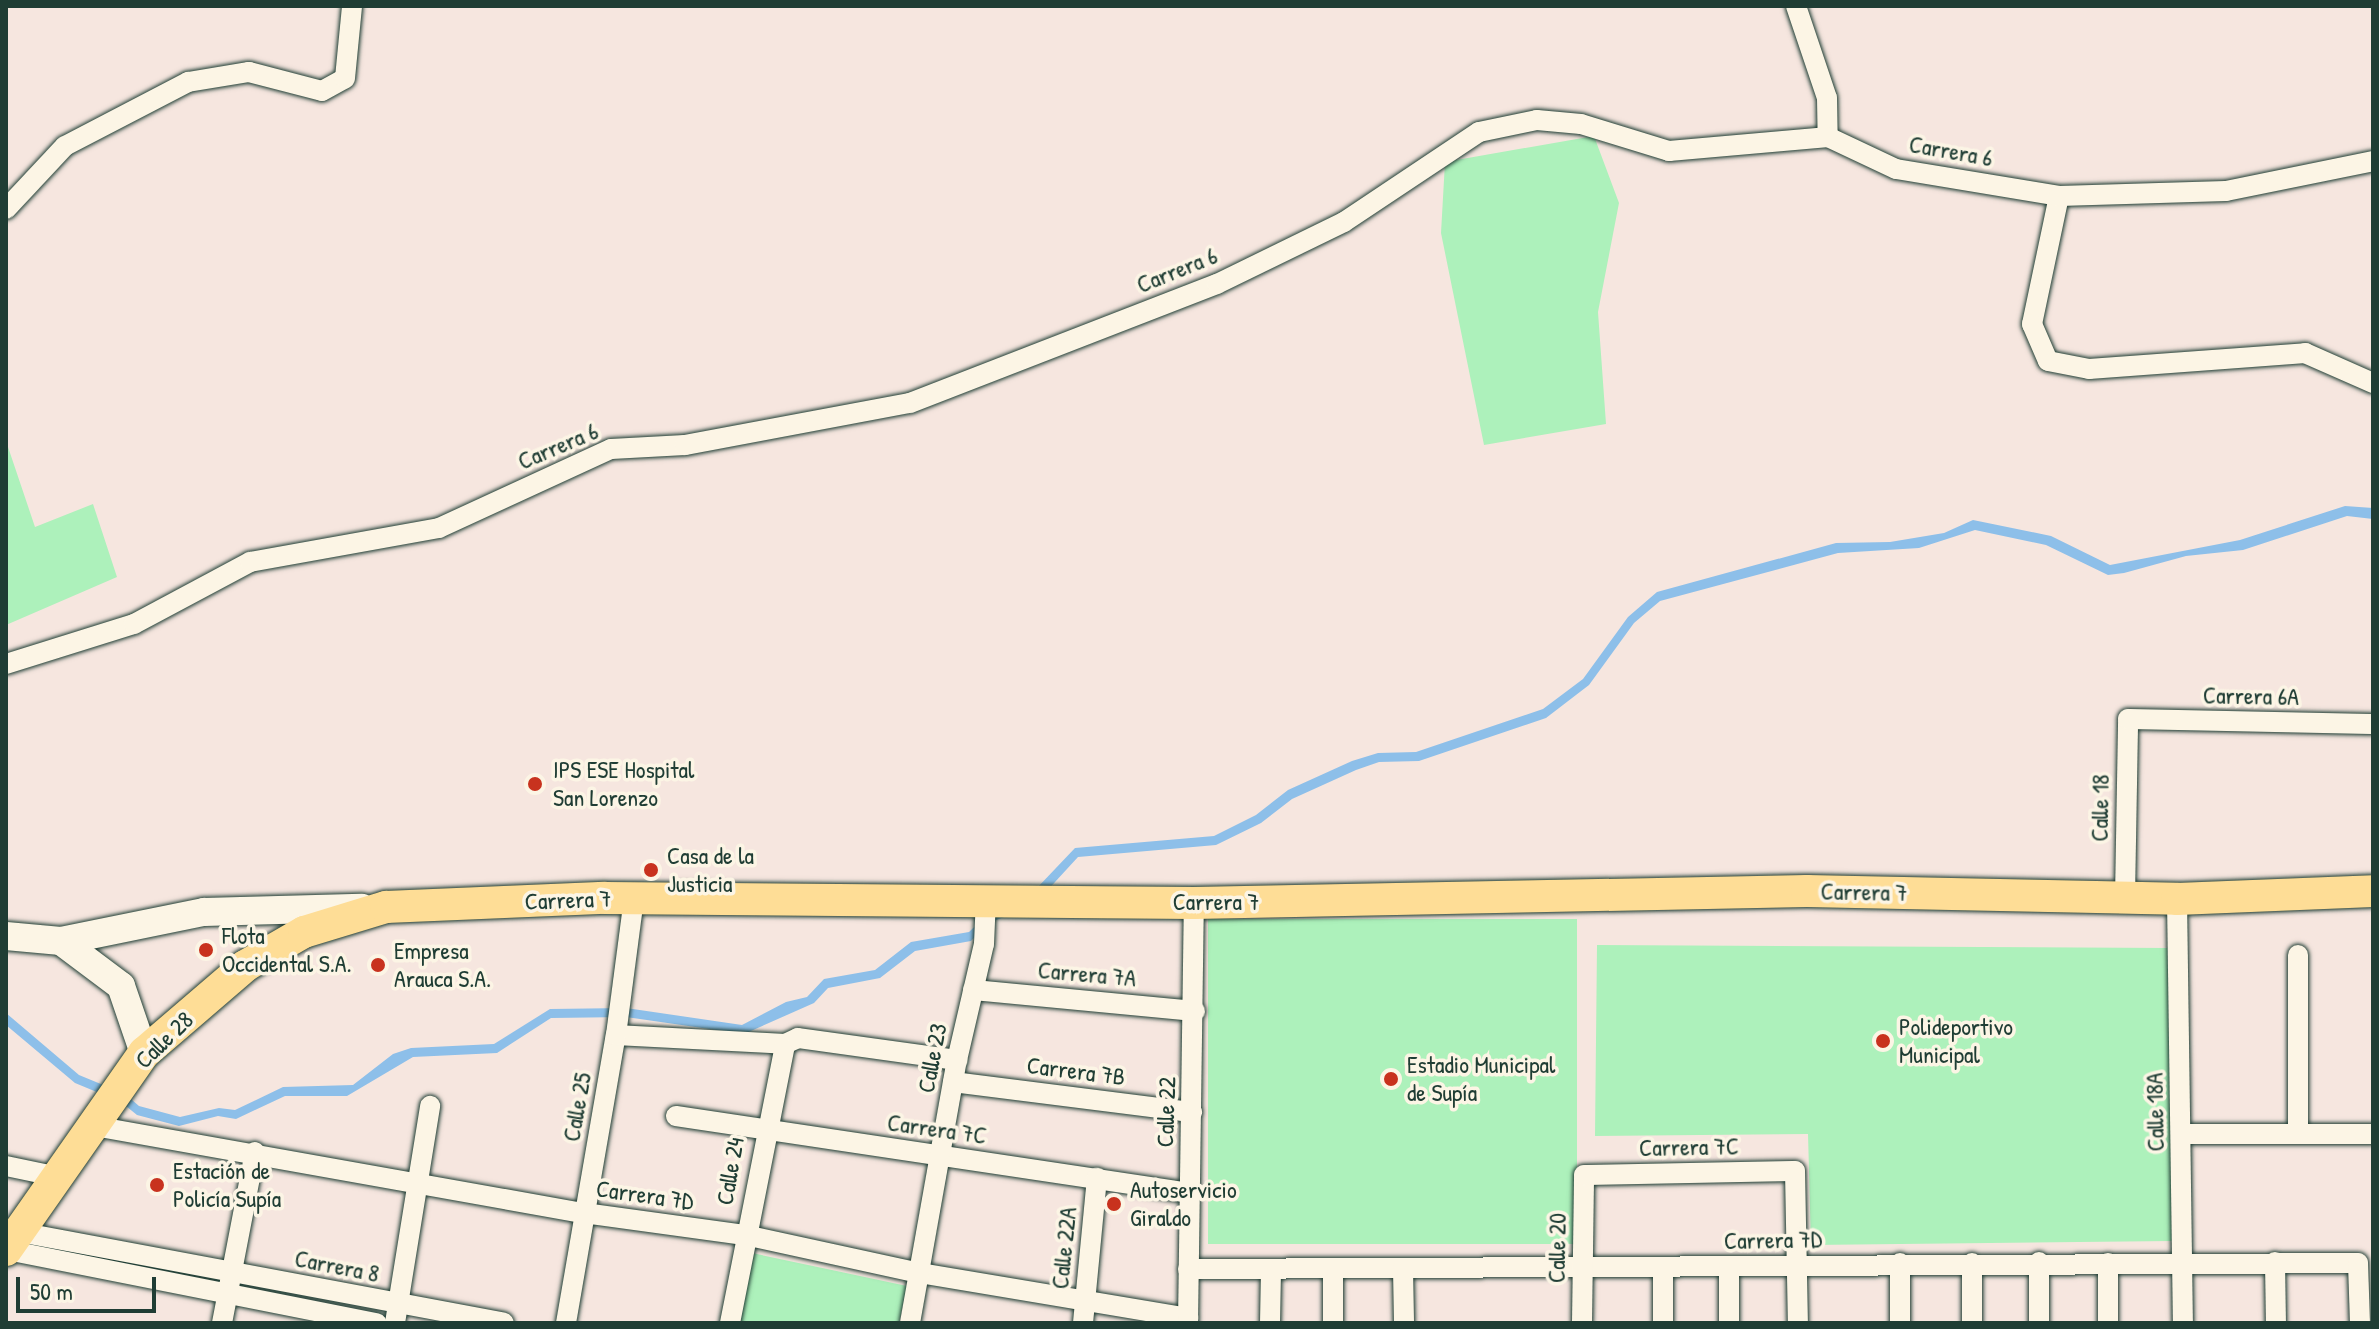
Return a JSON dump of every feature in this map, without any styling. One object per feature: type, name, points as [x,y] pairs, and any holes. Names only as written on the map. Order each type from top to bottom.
[{"type":"main road","name":"Carrera 7","points":[[6,936],[61,941],[204,912],[634,899],[995,903],[1049,898],[1194,903],[1807,891],[2177,899],[2373,891]]},
{"type":"main road","name":"Calle 28","points":[[11,1244],[136,1065],[245,966],[304,932],[386,907]]},
{"type":"main road","points":[[61,941],[121,986],[136,1065]]},
{"type":"street","points":[[6,209],[65,146],[188,82],[249,72],[322,91],[345,78],[352,6]]},
{"type":"street","points":[[1796,6],[1827,98],[1828,137]]},
{"type":"street","name":"Carrera 6","points":[[6,664],[134,624],[250,562],[439,528],[611,449],[685,445],[910,403],[1217,284],[1344,222],[1479,132],[1537,120],[1581,124],[1669,151],[1828,137],[1896,169],[2059,196],[2226,191],[2373,161]]},
{"type":"street","points":[[2059,196],[2032,324],[2048,361],[2089,369],[2305,353],[2373,383]]},
{"type":"street","name":"Carrera 6A","points":[[2128,719],[2373,724]]},
{"type":"street","name":"Calle 18","points":[[2125,898],[2128,719]]},
{"type":"street","name":"Calle 25","points":[[566,1323],[616,1031],[618,997],[634,899]]},
{"type":"street","name":"Calle 18A","points":[[2177,899],[2183,1323]]},
{"type":"street","name":"Calle 23","points":[[910,1323],[957,1060],[995,903]]},
{"type":"street","name":"Calle 22","points":[[1188,1320],[1195,1011],[1194,903]]},
{"type":"street","points":[[2298,955],[2298,1134]]},
{"type":"street","name":"Carrera 7A","points":[[973,990],[1195,1011]]},
{"type":"street","points":[[616,1031],[792,1041],[957,1060]]},
{"type":"street","name":"Calle 24","points":[[730,1323],[764,1128],[792,1041]]},
{"type":"street","name":"Carrera 7B","points":[[953,1082],[1192,1112]]},
{"type":"street","points":[[396,1314],[420,1185],[430,1106]]},
{"type":"street","name":"Carrera 7C","points":[[676,1116],[1190,1193]]},
{"type":"street","name":"Carrera 7D","points":[[98,1119],[420,1185],[584,1213],[745,1235],[1084,1313],[1188,1320]]},
{"type":"street","points":[[2181,1134],[2373,1134]]},
{"type":"street","points":[[222,1323],[255,1152]]},
{"type":"street","points":[[6,1166],[59,1177]]},
{"type":"street","name":"Carrera 7C","points":[[1584,1175],[1795,1171],[1797,1267]]},
{"type":"street","name":"Calle 20","points":[[1582,1323],[1584,1175]]},
{"type":"street","name":"Calle 22A","points":[[1084,1313],[1097,1178]]},
{"type":"street","name":"Carrera 8","points":[[11,1244],[396,1314],[504,1323]]},
{"type":"street","name":"Carrera 7D","points":[[1188,1269],[1584,1269],[2183,1261],[2358,1263],[2360,1323]]},
{"type":"street","points":[[2039,1262],[2039,1323]]},
{"type":"street","points":[[2275,1262],[2276,1323]]},
{"type":"street","points":[[1900,1263],[1900,1323]]},
{"type":"street","points":[[1972,1263],[1972,1323]]},
{"type":"street","points":[[2108,1263],[2108,1323]]},
{"type":"street","points":[[1729,1267],[1729,1323]]},
{"type":"street","points":[[1797,1267],[1798,1323]]},
{"type":"street","points":[[1663,1268],[1663,1323]]},
{"type":"street","points":[[1403,1269],[1404,1323]]},
{"type":"street","points":[[1333,1270],[1333,1323]]},
{"type":"street","points":[[1270,1323],[1271,1271]]},
{"type":"street","name":"Carrera 8","points":[[230,1282],[377,1323]]},
{"type":"green space","points":[[1594,136],[1619,203],[1598,312],[1606,424],[1484,445],[1441,233],[1445,162]]},
{"type":"green space","points":[[6,441],[35,527],[93,504],[117,577],[6,625]]},
{"type":"green space","name":"Estadio Municipal de Supía","points":[[1208,919],[1577,919],[1577,1244],[1208,1244]]},
{"type":"green space","name":"Polideportivo Municipal","points":[[1597,945],[2169,948],[2172,1241],[1811,1245],[1808,1134],[1595,1136]]},
{"type":"green space","points":[[752,1253],[907,1286],[899,1323],[740,1323]]},
{"type":"water","points":[[2345,506],[2373,508],[2373,519],[2347,516],[2243,550],[2186,556],[2124,573],[2108,575],[2046,545],[1975,530],[1919,548],[1838,553],[1660,601],[1634,623],[1589,685],[1546,718],[1419,761],[1379,762],[1356,770],[1292,799],[1261,823],[1216,845],[1078,857],[1032,907],[988,923],[971,941],[915,951],[880,978],[828,988],[814,1003],[744,1034],[626,1017],[551,1018],[497,1053],[413,1057],[347,1096],[285,1096],[236,1119],[218,1116],[179,1126],[137,1115],[121,1102],[75,1083],[6,1025],[6,1013],[79,1075],[125,1094],[139,1106],[180,1117],[219,1108],[235,1110],[283,1087],[353,1085],[393,1054],[411,1048],[494,1044],[550,1009],[626,1008],[742,1025],[786,1002],[807,997],[824,979],[875,970],[911,942],[969,932],[987,915],[1036,889],[1075,848],[1214,836],[1256,815],[1288,790],[1352,761],[1378,753],[1416,752],[1543,709],[1583,679],[1628,617],[1657,592],[1836,543],[1890,542],[1944,533],[1973,520],[2051,536],[2110,565],[2240,540]]},
{"type":"place","name":"IPS ESE Hospital San Lorenzo","points":[[535,784]]},
{"type":"place","name":"Casa de la Justicia","points":[[651,870]]},
{"type":"place","name":"Flota Occidental S.A.","points":[[206,950]]},
{"type":"place","name":"Empresa Arauca S.A.","points":[[378,965]]},
{"type":"place","name":"Polideportivo Municipal","points":[[1883,1041]]},
{"type":"place","name":"Estadio Municipal de Supía","points":[[1391,1079]]},
{"type":"place","name":"Estación de Policía Supía","points":[[157,1185]]},
{"type":"place","name":"Autoservicio Giraldo","points":[[1114,1204]]}]
